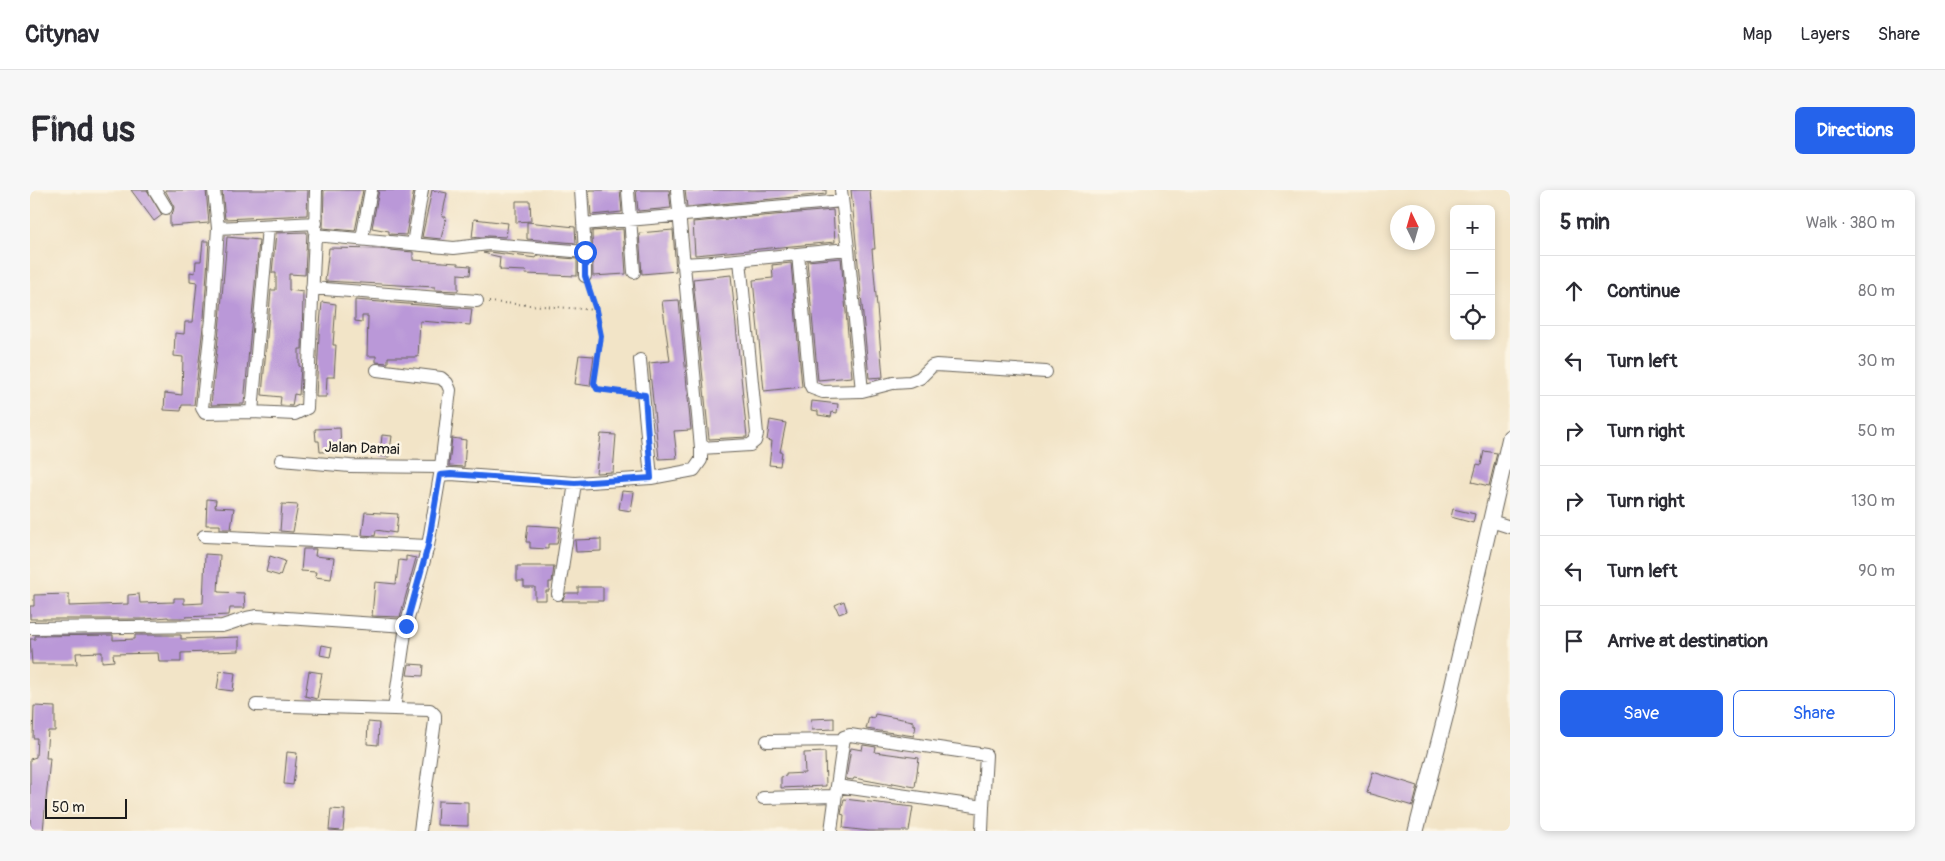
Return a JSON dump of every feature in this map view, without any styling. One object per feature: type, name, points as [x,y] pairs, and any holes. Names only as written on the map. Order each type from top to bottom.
[{"type":"main road","points":[[1416,831],[1501,524],[1510,437]]},
{"type":"street","points":[[155,190],[166,208]]},
{"type":"street","points":[[214,190],[218,228],[212,319],[202,408],[205,413],[252,412],[295,414],[307,408],[316,190]]},
{"type":"street","points":[[362,238],[371,190]]},
{"type":"street","points":[[413,244],[422,190]]},
{"type":"street","points":[[581,190],[585,276]]},
{"type":"street","points":[[628,190],[634,272]]},
{"type":"street","points":[[677,190],[700,448],[750,445],[755,441],[758,434],[740,260]]},
{"type":"street","points":[[584,224],[841,196],[862,391]]},
{"type":"street","points":[[218,228],[268,227],[315,229],[362,238],[454,248],[489,244],[585,252]]},
{"type":"street","points":[[252,412],[268,227]]},
{"type":"street","points":[[683,264],[848,249]]},
{"type":"street","points":[[798,254],[812,388],[823,392],[862,391],[893,383],[910,382],[920,378],[932,366],[936,365],[1046,372]]},
{"type":"street","points":[[312,288],[476,301]]},
{"type":"street","points":[[640,360],[645,395],[651,478]]},
{"type":"street","points":[[377,370],[441,378],[447,383],[450,390],[428,546],[406,626],[394,709]]},
{"type":"street","name":"Jalan Damai","points":[[281,460],[575,483],[651,478],[694,470],[701,460],[700,448]]},
{"type":"street","points":[[558,594],[575,483]]},
{"type":"street","points":[[204,536],[428,546]]},
{"type":"street","points":[[30,628],[222,626],[246,617],[257,616],[406,626]]},
{"type":"street","points":[[256,705],[430,710],[435,715],[435,721],[420,831]]},
{"type":"street","points":[[830,831],[844,740],[846,735],[850,734],[986,755],[982,831]]},
{"type":"street","points":[[767,741],[844,740]]},
{"type":"street","points":[[763,798],[836,791],[983,807]]},
{"type":"path","points":[[585,276],[596,310],[601,336],[594,383],[597,389],[645,395]]},
{"type":"path","points":[[476,301],[596,310]]},
{"type":"building","points":[[131,190],[147,190],[162,215],[154,221]]},
{"type":"building","points":[[165,190],[206,190],[209,223],[170,226],[170,215],[174,207]]},
{"type":"building","points":[[222,190],[308,190],[307,215],[225,219]]},
{"type":"building","points":[[324,190],[363,190],[355,231],[323,228]]},
{"type":"building","points":[[379,190],[414,190],[406,235],[389,234],[389,231],[372,228]]},
{"type":"building","points":[[432,190],[447,193],[442,217],[446,217],[441,239],[422,237]]},
{"type":"building","points":[[589,190],[620,190],[622,212],[591,215]]},
{"type":"building","points":[[636,190],[669,190],[671,208],[638,211]]},
{"type":"building","points":[[685,190],[826,190],[826,194],[687,207]]},
{"type":"building","points":[[851,190],[870,190],[875,249],[872,249],[883,377],[869,378]]},
{"type":"building","points":[[516,201],[530,201],[531,221],[516,222]]},
{"type":"building","points":[[833,210],[835,242],[695,255],[693,222]]},
{"type":"building","points":[[474,219],[508,223],[506,237],[488,236],[472,238]]},
{"type":"building","points":[[527,222],[575,227],[576,243],[527,239]]},
{"type":"building","points":[[623,229],[626,274],[593,276],[592,231]]},
{"type":"building","points":[[673,230],[676,271],[642,274],[639,233]]},
{"type":"building","points":[[307,232],[305,275],[289,274],[289,290],[303,292],[302,349],[299,349],[299,366],[301,367],[299,395],[294,394],[292,406],[280,405],[281,397],[262,395],[271,290],[276,290],[276,273],[272,273],[276,233]]},
{"type":"building","points":[[227,237],[259,240],[244,404],[211,405],[220,320]]},
{"type":"building","points":[[203,241],[209,241],[204,318],[194,405],[182,405],[181,411],[164,410],[165,393],[182,395],[183,357],[174,356],[175,333],[184,334],[185,322],[193,322],[197,282],[190,281],[190,272],[195,273],[196,261],[201,261]]},
{"type":"building","points":[[329,248],[413,252],[413,260],[458,263],[458,265],[471,266],[470,275],[458,274],[458,291],[435,290],[435,287],[325,281]]},
{"type":"building","points":[[489,252],[536,258],[536,256],[577,259],[577,276],[525,274],[526,271],[500,270],[500,257],[483,253]]},
{"type":"building","points":[[841,258],[852,377],[818,380],[807,261]]},
{"type":"building","points":[[791,263],[802,387],[764,391],[753,280],[773,278],[772,265]]},
{"type":"building","points":[[731,275],[747,437],[709,439],[693,279]]},
{"type":"building","points":[[355,300],[472,309],[470,325],[420,321],[418,357],[388,357],[388,363],[376,362],[376,356],[367,356],[368,316],[362,316],[362,322],[355,321]]},
{"type":"building","points":[[679,300],[691,430],[674,431],[677,458],[659,459],[649,363],[670,361],[662,301]]},
{"type":"building","points":[[322,302],[336,304],[333,345],[336,345],[334,377],[327,377],[326,397],[316,397],[319,335]]},
{"type":"building","points":[[579,355],[594,356],[590,386],[575,384]]},
{"type":"building","points":[[812,401],[838,404],[837,413],[832,412],[831,417],[818,415],[818,411],[811,410]]},
{"type":"building","points":[[770,420],[786,423],[780,452],[782,452],[780,466],[769,465],[772,441],[767,440]]},
{"type":"building","points":[[340,428],[341,451],[320,452],[319,441],[316,441],[315,429]]},
{"type":"building","points":[[601,434],[616,435],[613,472],[596,473]]},
{"type":"building","points":[[382,435],[392,436],[389,457],[380,456]]},
{"type":"building","points":[[452,438],[466,440],[464,467],[449,466]]},
{"type":"building","points":[[1484,451],[1497,453],[1489,486],[1472,482],[1477,464],[1481,465]]},
{"type":"building","points":[[622,491],[634,492],[631,511],[619,509]]},
{"type":"building","points":[[207,499],[216,500],[215,507],[234,508],[231,529],[220,529],[220,525],[206,525]]},
{"type":"building","points":[[282,504],[298,505],[293,532],[280,531]]},
{"type":"building","points":[[1453,509],[1475,514],[1473,523],[1451,517]]},
{"type":"building","points":[[365,512],[398,514],[396,533],[376,530],[375,536],[362,535]]},
{"type":"building","points":[[528,525],[560,527],[557,544],[548,544],[548,549],[530,548],[530,542],[526,542]]},
{"type":"building","points":[[601,539],[601,551],[576,552],[575,540]]},
{"type":"building","points":[[303,549],[316,549],[315,556],[334,558],[331,579],[315,577],[316,572],[301,571]]},
{"type":"building","points":[[205,554],[220,555],[218,592],[244,593],[245,608],[230,608],[229,615],[185,618],[30,619],[30,606],[34,606],[34,595],[69,594],[69,606],[128,604],[128,595],[139,594],[140,603],[174,602],[174,598],[184,598],[184,604],[203,603]]},
{"type":"building","points":[[270,556],[285,561],[280,576],[266,572]]},
{"type":"building","points":[[406,556],[416,558],[400,617],[372,616],[375,582],[396,584],[399,560],[406,561]]},
{"type":"building","points":[[517,566],[554,566],[552,582],[549,582],[549,591],[546,591],[546,600],[535,600],[535,587],[524,587],[524,581],[517,581]]},
{"type":"building","points":[[578,587],[603,587],[603,601],[562,601],[566,593],[578,593]]},
{"type":"building","points":[[844,601],[847,611],[839,614],[835,605]]},
{"type":"building","points":[[113,635],[113,640],[135,639],[135,635],[181,635],[181,639],[239,637],[239,651],[181,653],[181,662],[159,662],[158,653],[113,654],[114,661],[102,662],[102,652],[76,653],[77,664],[32,664],[30,639],[35,639],[35,636]]},
{"type":"building","points":[[322,645],[332,647],[330,657],[320,655]]},
{"type":"building","points":[[409,664],[424,665],[423,676],[407,675]]},
{"type":"building","points":[[220,671],[235,673],[233,691],[217,689]]},
{"type":"building","points":[[309,671],[322,673],[317,699],[305,696]]},
{"type":"building","points":[[34,706],[55,707],[55,731],[48,731],[46,758],[50,758],[43,831],[30,831],[30,759],[36,757],[37,738],[33,738]]},
{"type":"building","points":[[875,714],[913,721],[913,725],[916,725],[914,736],[866,729],[869,717],[874,718]]},
{"type":"building","points":[[834,718],[834,729],[812,730],[811,719]]},
{"type":"building","points":[[368,722],[379,723],[378,745],[367,744]]},
{"type":"building","points":[[863,745],[876,747],[875,752],[919,758],[915,787],[854,778],[853,780],[846,779],[851,748],[862,750]]},
{"type":"building","points":[[287,752],[297,753],[293,785],[284,784]]},
{"type":"building","points":[[825,752],[826,786],[781,788],[781,777],[786,776],[786,774],[805,773],[804,753]]},
{"type":"building","points":[[1373,772],[1418,786],[1413,806],[1367,793]]},
{"type":"building","points":[[844,799],[913,807],[909,831],[869,831],[843,828],[844,815],[841,814]]},
{"type":"building","points":[[438,801],[468,802],[468,826],[437,825]]},
{"type":"building","points":[[331,809],[345,810],[343,831],[329,830]]},
{"type":"route","points":[[406,626],[428,546],[440,475],[451,474],[575,483],[651,478],[645,395],[604,391],[597,389],[594,383],[601,336],[596,310],[585,276],[585,252]]}]
